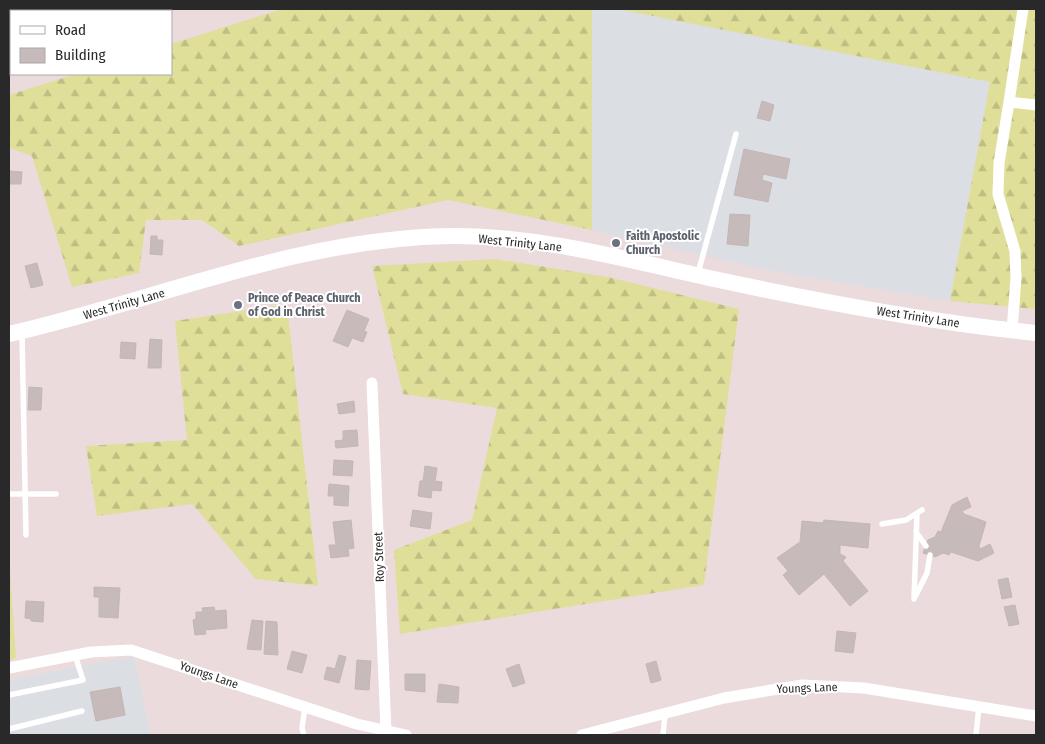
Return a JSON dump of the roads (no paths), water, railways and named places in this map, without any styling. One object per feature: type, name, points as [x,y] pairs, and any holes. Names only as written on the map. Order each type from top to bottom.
[{"type":"main road","name":"West Trinity Lane","points":[[16,333],[271,262],[337,247],[398,238],[452,236],[518,240],[586,251],[827,303],[1036,333]]},
{"type":"street","points":[[1012,331],[1016,278],[1015,251],[998,194],[998,163],[1023,9]]},
{"type":"street","points":[[1009,102],[1036,105]]},
{"type":"street","name":"Roy Street","points":[[372,383],[386,731]]},
{"type":"street","name":"Youngs Lane","points":[[9,668],[75,655],[109,650],[131,650],[305,707],[406,735]]},
{"type":"street","name":"Youngs Lane","points":[[582,735],[752,692],[802,686],[864,688],[1036,716]]},
{"type":"lane","points":[[698,275],[736,134]]},
{"type":"lane","points":[[16,333],[26,536]]},
{"type":"lane","points":[[9,494],[56,494]]},
{"type":"lane","points":[[882,524],[906,520],[920,512],[916,532],[914,599],[927,573],[930,555]]},
{"type":"lane","points":[[916,532],[926,546]]},
{"type":"lane","points":[[9,695],[82,680],[75,655]]},
{"type":"lane","points":[[976,735],[979,706]]},
{"type":"lane","points":[[304,735],[302,728],[305,707]]},
{"type":"lane","points":[[9,729],[82,711]]},
{"type":"lane","points":[[663,735],[665,714]]},
{"type":"place","name":"Faith Apostolic Church","points":[[616,243]]},
{"type":"place","name":"Prince of Peace Church of God in Christ","points":[[238,305]]}]
